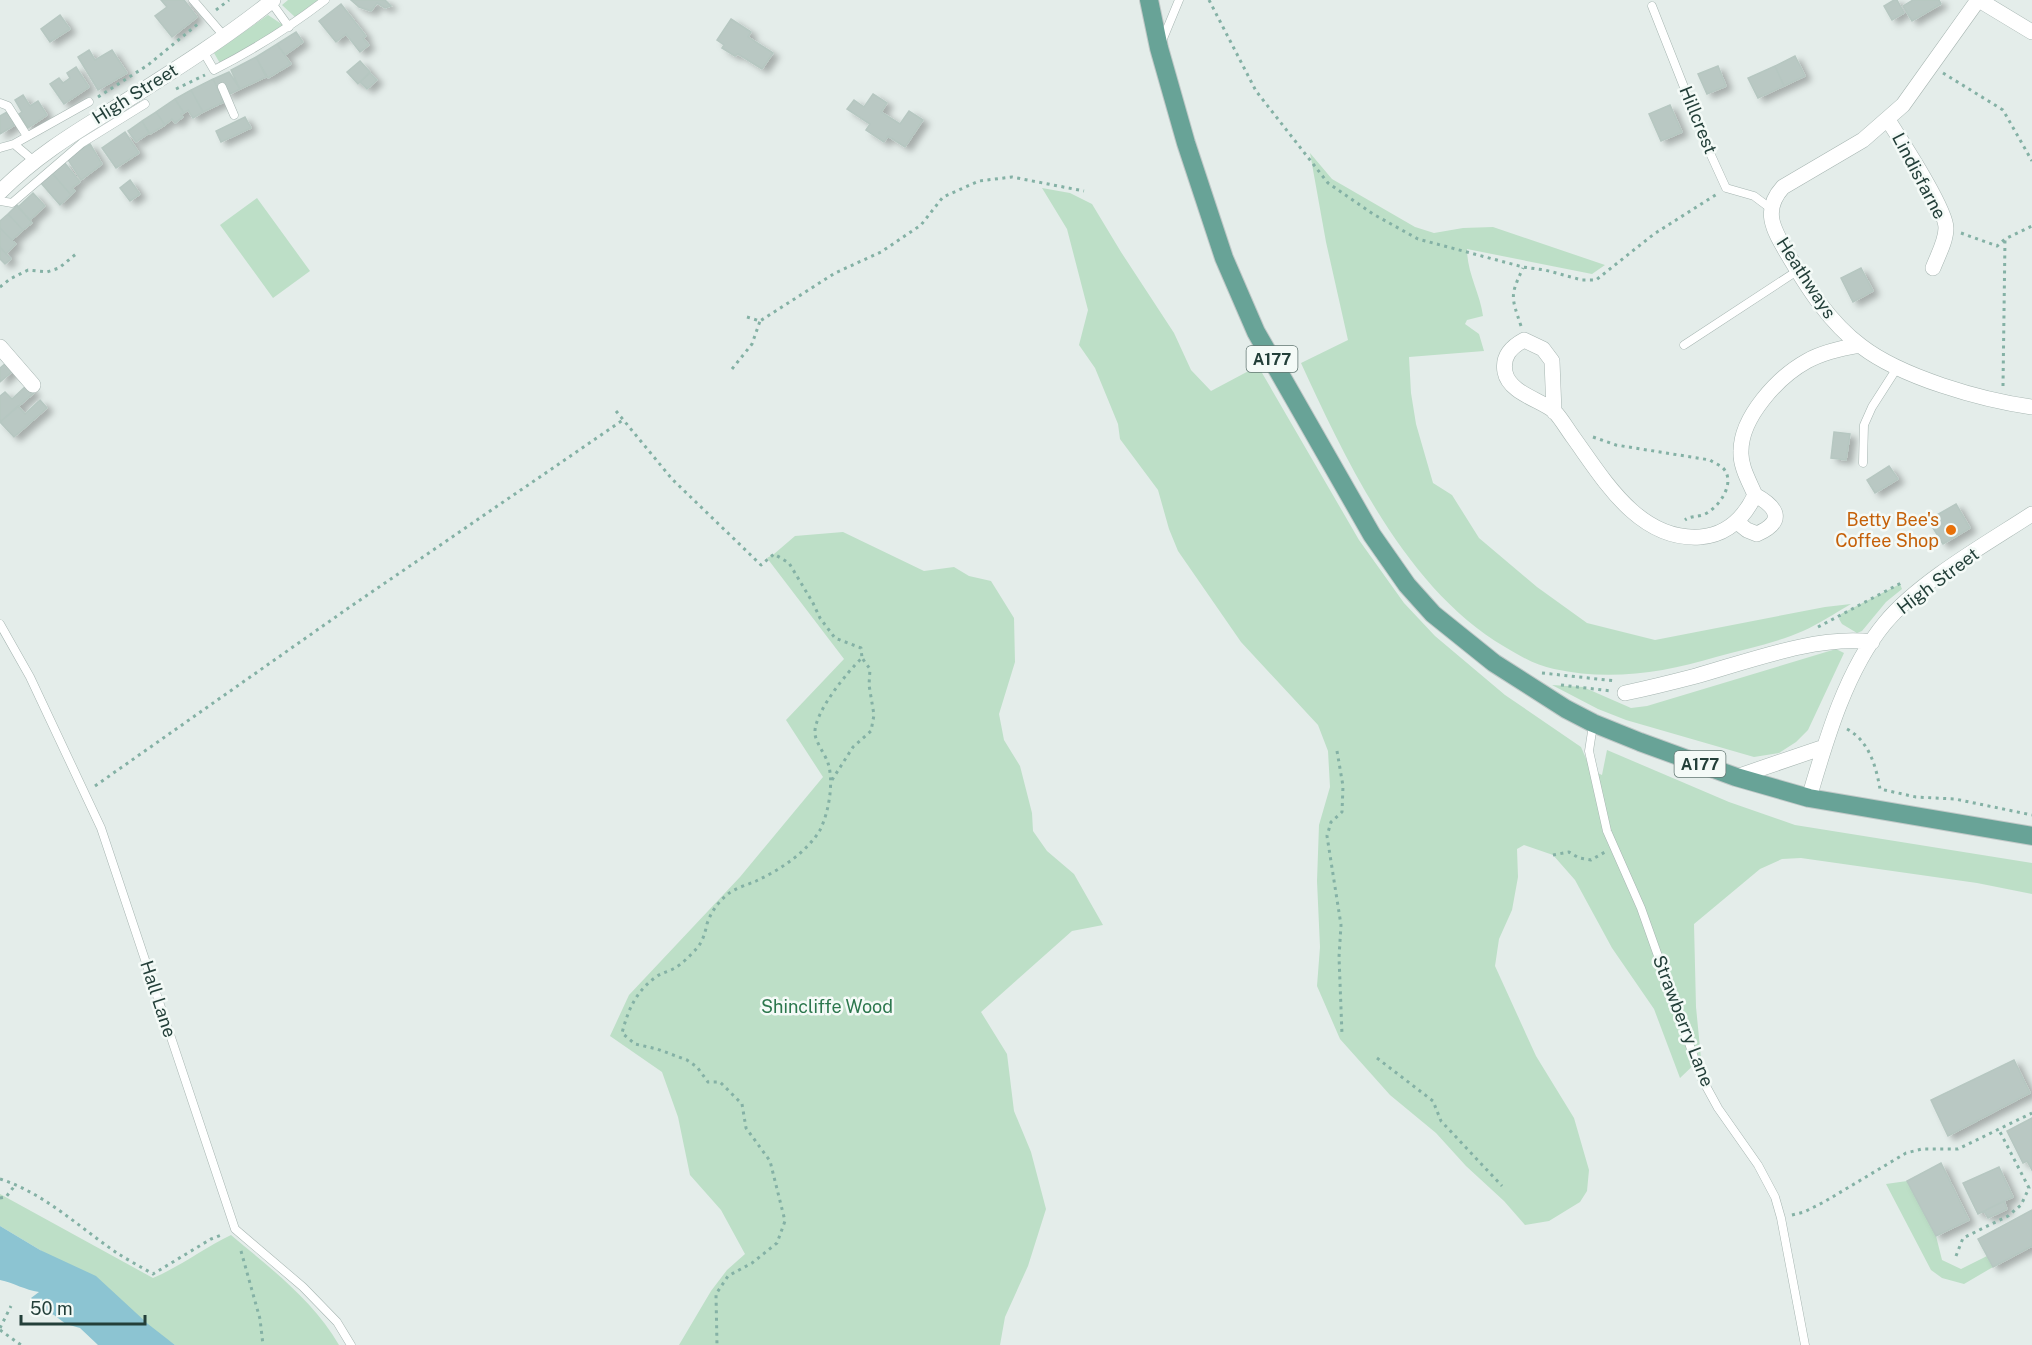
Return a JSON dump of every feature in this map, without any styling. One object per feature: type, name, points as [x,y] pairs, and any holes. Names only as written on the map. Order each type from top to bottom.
[{"type":"main road","name":"A177","points":[[1149,0],[1159,48],[1185,143],[1224,258],[1257,332],[1371,535],[1407,585],[1433,614],[1494,663],[1593,723],[1736,777],[1809,798],[2032,836]]},
{"type":"street","points":[[1770,208],[1775,196],[1783,187],[1863,140],[1888,120],[1903,105],[1979,0],[2032,33]]},
{"type":"street","name":"High Street","points":[[0,192],[34,161],[75,131],[203,51],[272,1]]},
{"type":"street","name":"Lindisfarne","points":[[1888,120],[1933,196],[1946,226],[1933,268]]},
{"type":"street","name":"Heathways","points":[[1770,208],[1772,224],[1797,271],[1837,324],[1860,345],[1897,368],[2003,403],[2032,407]]},
{"type":"street","points":[[1554,411],[1552,361],[1543,349],[1524,340],[1511,348],[1505,358],[1505,374],[1517,390],[1554,411],[1601,479],[1628,507],[1649,524],[1670,534],[1695,537],[1712,536],[1737,522],[1748,509],[1755,495]]},
{"type":"street","points":[[1737,522],[1757,534],[1768,530],[1775,522],[1776,511],[1770,503],[1755,495],[1744,471],[1740,453],[1742,437],[1754,411],[1781,380],[1807,361],[1835,350],[1860,345]]},
{"type":"street","points":[[0,347],[33,385]]},
{"type":"street","name":"High Street","points":[[1809,798],[1824,747],[1845,691],[1872,642],[1886,622],[1930,583],[2032,514]]},
{"type":"street","points":[[1623,688],[1696,676],[1767,655],[1834,642],[1857,640],[1872,642]]},
{"type":"street","points":[[1736,777],[1824,747]]},
{"type":"lane","points":[[193,0],[224,36]]},
{"type":"lane","points":[[203,51],[215,74],[289,27],[325,0]]},
{"type":"lane","points":[[1159,48],[1179,0]]},
{"type":"lane","points":[[272,1],[289,27]]},
{"type":"lane","name":"Hillcrest","points":[[1652,6],[1726,188]]},
{"type":"lane","points":[[222,87],[234,115]]},
{"type":"lane","points":[[0,148],[14,144],[89,102]]},
{"type":"lane","points":[[0,103],[8,106],[27,136]]},
{"type":"lane","points":[[0,201],[12,203],[82,143],[145,104]]},
{"type":"lane","points":[[14,144],[34,161]]},
{"type":"lane","points":[[1726,188],[1755,196],[1770,208]]},
{"type":"lane","points":[[1684,345],[1797,271]]},
{"type":"lane","points":[[1863,463],[1864,424],[1897,368]]},
{"type":"lane","name":"Hall Lane","points":[[0,624],[30,676],[101,828],[235,1229]]},
{"type":"lane","name":"Strawberry Lane","points":[[1593,723],[1589,751],[1607,831],[1641,908],[1701,1077],[1718,1108],[1758,1165],[1775,1197],[1805,1345]]},
{"type":"lane","points":[[235,1229],[303,1287],[337,1322],[351,1345]]},
{"type":"path","points":[[89,102],[148,65],[229,0]]},
{"type":"path","points":[[1209,0],[1256,91],[1328,183],[1373,214],[1418,239],[1523,267],[1545,270],[1582,280],[1596,280],[1654,234],[1726,188]]},
{"type":"path","points":[[1931,66],[2003,111],[2032,161]]},
{"type":"path","points":[[175,90],[215,74]]},
{"type":"path","points":[[732,369],[752,344],[760,321],[835,273],[881,252],[921,225],[943,197],[979,181],[1012,177],[1084,191]]},
{"type":"path","points":[[1946,226],[1978,241],[1997,246],[2005,239],[2032,226]]},
{"type":"path","points":[[2003,403],[2005,239]]},
{"type":"path","points":[[0,287],[28,270],[46,272],[58,268],[76,254]]},
{"type":"path","points":[[1521,326],[1513,304],[1514,286],[1523,267]]},
{"type":"path","points":[[747,317],[760,321]]},
{"type":"path","points":[[616,411],[672,479],[761,565],[774,554],[789,563],[820,618],[835,638],[861,648],[862,658],[870,669],[869,685],[874,715],[871,731],[853,747],[831,782]]},
{"type":"path","points":[[85,793],[347,609],[623,420]]},
{"type":"path","points":[[1577,444],[1594,437],[1616,445],[1710,460],[1723,468],[1727,477],[1726,490],[1721,500],[1704,515],[1687,518],[1670,534]]},
{"type":"path","points":[[1809,632],[1917,575],[1930,583]]},
{"type":"path","points":[[717,1345],[716,1294],[728,1276],[752,1263],[777,1243],[785,1221],[770,1161],[746,1128],[742,1104],[720,1082],[708,1082],[697,1067],[687,1060],[635,1044],[622,1034],[627,1012],[638,993],[658,975],[673,969],[697,948],[704,937],[708,921],[716,906],[730,892],[775,871],[792,859],[819,830],[826,815],[831,782],[829,764],[815,735],[818,718],[848,672],[862,658]]},
{"type":"path","points":[[1537,672],[1623,688]]},
{"type":"path","points":[[1537,691],[1552,685],[1623,688]]},
{"type":"path","points":[[1832,725],[1849,730],[1864,743],[1876,767],[1880,789],[1916,797],[1955,799],[2032,815]]},
{"type":"path","points":[[1337,751],[1343,786],[1342,812],[1331,822],[1328,836],[1341,925],[1339,957],[1342,1034]]},
{"type":"path","points":[[1553,855],[1569,852],[1579,858],[1591,860],[1614,848]]},
{"type":"path","points":[[1377,1058],[1433,1101],[1441,1121],[1502,1186]]},
{"type":"path","points":[[1781,1218],[1804,1212],[1824,1202],[1906,1153],[1922,1149],[1958,1149],[2032,1113]]},
{"type":"path","points":[[1956,1256],[1963,1238],[2008,1216],[2021,1205],[2029,1188],[1999,1130]]},
{"type":"path","points":[[0,1179],[16,1184],[116,1252],[153,1274],[211,1239],[235,1229],[260,1319],[263,1345]]},
{"type":"path","points":[[0,1198],[6,1197],[16,1184]]},
{"type":"path","points":[[11,1306],[1,1321],[0,1329],[21,1345]]},
{"type":"green space","points":[[288,0],[318,0],[295,17],[282,5]]},
{"type":"green space","points":[[268,15],[286,27],[221,65],[214,53]]},
{"type":"green space","points":[[1310,153],[1332,179],[1415,227],[1434,233],[1463,228],[1493,227],[1605,265],[1592,274],[1467,249],[1469,266],[1483,316],[1467,320],[1465,324],[1479,334],[1484,351],[1409,357],[1416,424],[1433,483],[1452,495],[1479,538],[1537,587],[1587,623],[1655,640],[1851,604],[1793,635],[1696,663],[1636,674],[1575,673],[1541,666],[1505,647],[1470,623],[1438,593],[1384,521],[1338,442],[1301,363],[1348,340],[1326,242]]},
{"type":"green space","points":[[1042,188],[1070,193],[1092,204],[1174,333],[1191,370],[1211,391],[1258,366],[1359,540],[1404,603],[1435,636],[1505,695],[1581,747],[1591,770],[1602,775],[1607,750],[1729,802],[1795,825],[2032,863],[2032,894],[1977,883],[1801,858],[1782,859],[1760,869],[1694,924],[1696,1007],[1701,1058],[1680,1078],[1654,1009],[1612,948],[1575,880],[1553,855],[1524,845],[1517,849],[1518,877],[1512,910],[1499,939],[1495,966],[1536,1056],[1574,1118],[1589,1170],[1587,1191],[1580,1202],[1549,1221],[1525,1225],[1436,1133],[1390,1095],[1340,1039],[1317,986],[1320,947],[1317,881],[1319,825],[1330,787],[1328,751],[1318,725],[1241,642],[1178,551],[1158,490],[1120,439],[1118,424],[1095,368],[1079,345],[1088,310],[1067,229]]},
{"type":"green space","points":[[257,198],[310,271],[273,298],[220,225]]},
{"type":"green space","name":"Shincliffe Wood","points":[[843,532],[924,571],[954,567],[969,576],[991,581],[1014,618],[1015,662],[999,714],[1004,740],[1020,766],[1032,813],[1033,831],[1047,851],[1074,874],[1103,925],[1072,931],[981,1012],[1007,1054],[1014,1111],[1031,1152],[1046,1209],[1028,1266],[1005,1317],[1000,1345],[679,1345],[711,1291],[727,1270],[745,1254],[721,1210],[690,1175],[678,1117],[662,1072],[610,1036],[629,995],[740,877],[823,777],[786,720],[844,659],[767,558],[795,536]]},
{"type":"green space","points":[[1900,584],[1902,589],[1886,602],[1862,631],[1857,633],[1842,624],[1839,619],[1841,614]]},
{"type":"green space","points":[[1836,649],[1844,653],[1808,730],[1796,742],[1779,753],[1754,757],[1626,720],[1598,709],[1552,685],[1583,687],[1631,708],[1647,706]]},
{"type":"green space","points":[[1907,1181],[1936,1236],[1942,1260],[1961,1269],[1987,1256],[1993,1267],[1964,1284],[1942,1278],[1931,1270],[1886,1184]]},
{"type":"green space","points":[[0,1194],[153,1278],[231,1235],[304,1299],[317,1313],[339,1345],[175,1345],[40,1250],[0,1226]]},
{"type":"water","points":[[0,1226],[40,1250],[96,1276],[148,1324],[175,1345],[98,1345],[80,1328],[66,1324],[42,1310],[31,1298],[39,1292],[0,1280]]},
{"type":"building","points":[[161,0],[184,0],[197,17],[172,37],[155,16],[167,7]]},
{"type":"building","points":[[351,0],[385,0],[391,6],[385,8],[377,3],[371,11],[359,7]]},
{"type":"building","points":[[1897,0],[1904,13],[1892,20],[1884,6]]},
{"type":"building","points":[[1913,0],[1939,0],[1941,4],[1912,21],[1903,6]]},
{"type":"building","points":[[341,4],[366,36],[363,38],[369,45],[360,52],[346,34],[336,42],[319,21]]},
{"type":"building","points":[[60,15],[70,29],[50,42],[41,29]]},
{"type":"building","points":[[731,19],[751,32],[748,37],[773,53],[762,69],[738,54],[735,56],[722,48],[724,45],[717,40]]},
{"type":"building","points":[[296,32],[303,42],[285,55],[277,44]]},
{"type":"building","points":[[277,44],[291,64],[268,78],[256,57]]},
{"type":"building","points":[[89,50],[95,60],[112,50],[127,73],[98,90],[78,57]]},
{"type":"building","points":[[1795,56],[1805,76],[1784,86],[1775,66]]},
{"type":"building","points":[[256,57],[266,77],[240,89],[231,70]]},
{"type":"building","points":[[360,61],[370,72],[358,84],[347,72]]},
{"type":"building","points":[[1718,66],[1726,86],[1707,94],[1698,74]]},
{"type":"building","points":[[1775,66],[1784,86],[1758,98],[1748,78]]},
{"type":"building","points":[[76,67],[89,87],[64,104],[50,84],[59,78],[63,83],[70,78],[67,73]]},
{"type":"building","points":[[229,72],[240,89],[228,95],[224,86],[218,89],[213,79]]},
{"type":"building","points":[[370,73],[377,80],[367,89],[360,82]]},
{"type":"building","points":[[213,79],[224,102],[203,112],[191,90]]},
{"type":"building","points":[[191,90],[203,112],[193,118],[188,110],[184,113],[175,99]]},
{"type":"building","points":[[873,94],[887,103],[881,112],[900,124],[909,111],[923,120],[905,147],[888,136],[884,142],[866,130],[870,124],[847,109],[854,100],[864,107]]},
{"type":"building","points":[[23,95],[30,106],[38,101],[47,115],[28,128],[19,114],[22,112],[15,100]]},
{"type":"building","points":[[175,99],[184,113],[181,114],[183,117],[175,123],[172,119],[165,125],[156,112]]},
{"type":"building","points":[[1670,105],[1682,132],[1661,141],[1649,114]]},
{"type":"building","points":[[7,112],[15,125],[0,134],[0,116]]},
{"type":"building","points":[[156,112],[165,125],[150,134],[142,121]]},
{"type":"building","points":[[245,117],[251,128],[221,142],[216,131]]},
{"type":"building","points":[[142,121],[149,133],[136,142],[128,131]]},
{"type":"building","points":[[125,132],[139,153],[116,168],[102,148]]},
{"type":"building","points":[[90,144],[102,164],[81,180],[67,158]]},
{"type":"building","points":[[64,162],[80,182],[72,188],[75,191],[71,195],[52,173]]},
{"type":"building","points":[[52,173],[71,195],[60,205],[41,183]]},
{"type":"building","points":[[130,180],[140,194],[130,201],[120,188]]},
{"type":"building","points":[[33,193],[45,206],[30,220],[18,207]]},
{"type":"building","points":[[17,205],[32,223],[23,230],[8,214]]},
{"type":"building","points":[[8,214],[23,230],[12,240],[0,228],[0,221]]},
{"type":"building","points":[[0,228],[16,244],[6,254],[0,247]]},
{"type":"building","points":[[0,247],[11,259],[5,264],[0,259]]},
{"type":"building","points":[[1861,268],[1873,291],[1853,302],[1841,278]]},
{"type":"building","points":[[6,363],[13,371],[0,382],[0,368]]},
{"type":"building","points":[[27,385],[34,393],[0,422],[0,396],[5,392],[12,399]]},
{"type":"building","points":[[40,400],[47,408],[14,437],[0,422],[18,406],[25,414]]},
{"type":"building","points":[[1834,432],[1850,434],[1846,460],[1831,458]]},
{"type":"building","points":[[1889,466],[1898,479],[1875,493],[1867,480]]},
{"type":"building","points":[[1956,504],[1970,528],[1943,544],[1928,520]]},
{"type":"building","points":[[2014,1060],[2030,1093],[1948,1136],[1931,1100]]},
{"type":"building","points":[[2032,1118],[2032,1170],[2027,1161],[2023,1163],[2007,1131]]},
{"type":"building","points":[[1941,1163],[1969,1220],[1936,1236],[1907,1181]]},
{"type":"building","points":[[1999,1167],[2013,1197],[1978,1214],[1963,1183]]},
{"type":"building","points":[[2004,1201],[2007,1209],[1988,1218],[1984,1211]]},
{"type":"building","points":[[2032,1210],[2032,1246],[1993,1267],[1978,1239]]},
{"type":"place","name":"Betty Bee's Coffee Shop","points":[[1951,530]]}]
